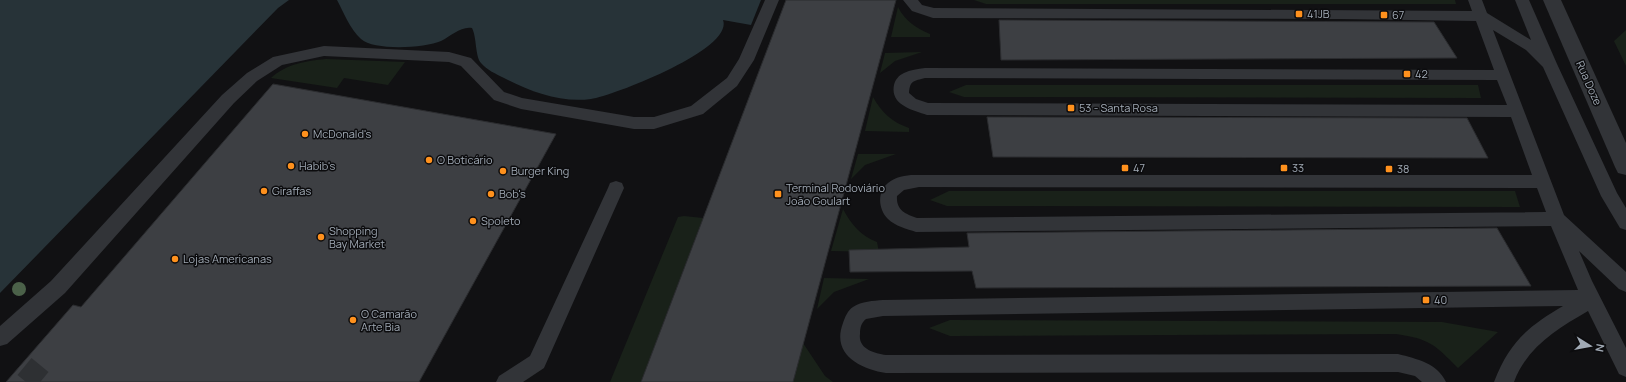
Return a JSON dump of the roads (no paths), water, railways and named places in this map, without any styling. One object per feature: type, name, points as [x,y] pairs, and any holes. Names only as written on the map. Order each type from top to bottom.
[{"type":"street","name":"Rua Doze","points":[[1552,0],[1626,167]]},
{"type":"lane","points":[[0,338],[58,287],[228,99],[252,77],[278,61],[324,51],[449,57],[466,62],[499,96],[521,103],[634,123],[654,123],[697,110],[732,82],[746,60],[772,0]]},
{"type":"lane","points":[[910,0],[917,8],[933,13],[1340,14],[1481,16],[1531,46],[1549,64]]},
{"type":"lane","points":[[1475,0],[1557,219],[1583,282],[1626,368]]},
{"type":"lane","points":[[1522,0],[1549,64],[1610,196],[1626,223]]},
{"type":"lane","points":[[1503,75],[925,73],[908,77],[902,83],[901,92],[904,99],[910,103],[927,109],[1516,111]]},
{"type":"lane","points":[[1543,182],[931,182],[915,180],[896,186],[889,193],[888,204],[897,218],[916,224],[1557,219],[1626,284]]},
{"type":"lane","points":[[506,382],[518,376],[537,362],[616,188]]},
{"type":"lane","points":[[1436,382],[1421,369],[1398,363],[873,363],[863,358],[852,345],[849,335],[853,320],[860,312],[883,308],[1592,298]]},
{"type":"lane","points":[[1504,382],[1507,370],[1522,348],[1539,330],[1592,298]]},
{"type":"tunnel","points":[[26,382],[40,365]]},
{"type":"place","name":"41JB","points":[[1299,14]]},
{"type":"place","name":"67","points":[[1384,15]]},
{"type":"place","name":"42","points":[[1407,74]]},
{"type":"place","name":"53 - Santa Rosa","points":[[1071,108]]},
{"type":"place","name":"McDonald's","points":[[305,134]]},
{"type":"place","name":"O Boticário","points":[[429,160]]},
{"type":"place","name":"Habib's","points":[[291,166]]},
{"type":"place","name":"47","points":[[1125,168]]},
{"type":"place","name":"33","points":[[1284,168]]},
{"type":"place","name":"38","points":[[1389,169]]},
{"type":"place","name":"Burger King","points":[[503,171]]},
{"type":"place","name":"Giraffas","points":[[264,191]]},
{"type":"place","name":"Bob's","points":[[491,194]]},
{"type":"place","name":"Terminal Rodoviário João Goulart","points":[[778,194]]},
{"type":"place","name":"Spoleto","points":[[473,221]]},
{"type":"place","name":"Shopping Bay Market","points":[[321,237]]},
{"type":"place","name":"Lojas Americanas","points":[[175,259]]},
{"type":"place","name":"40","points":[[1426,300]]},
{"type":"place","name":"O Camarão Arte Bia","points":[[353,320]]}]
